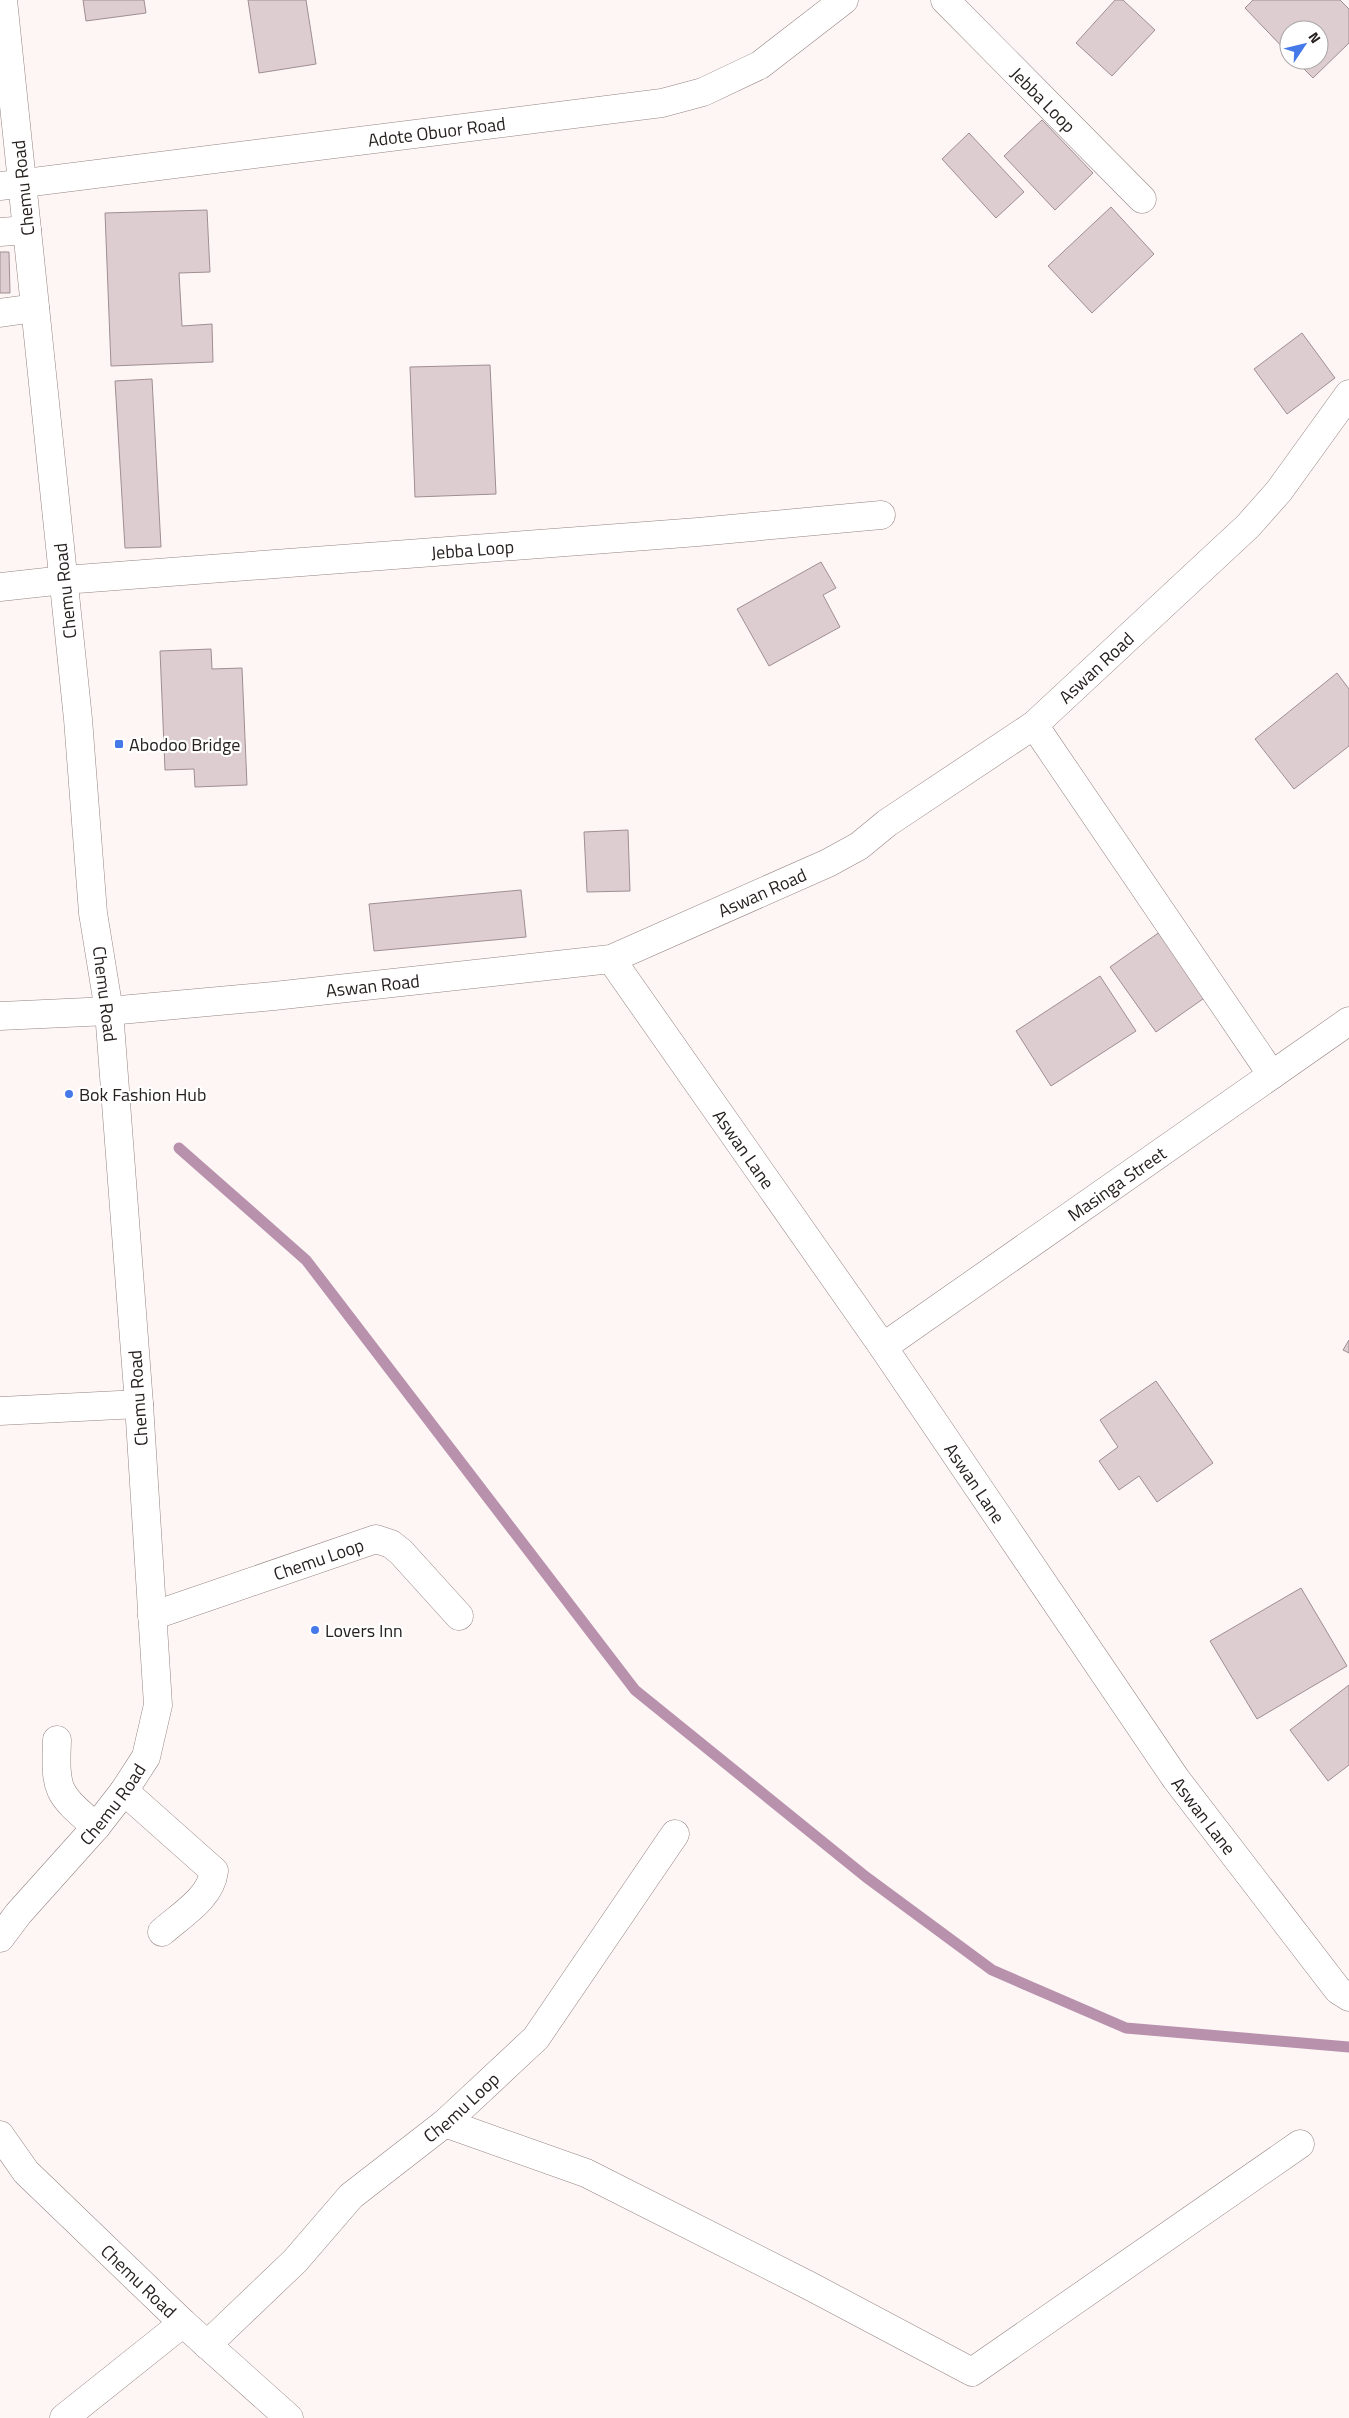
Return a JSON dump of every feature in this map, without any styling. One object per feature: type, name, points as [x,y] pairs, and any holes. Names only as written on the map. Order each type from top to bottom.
[{"type":"street","name":"Chemu Road","points":[[0,1938],[18,1914],[96,1827],[124,1791],[146,1757],[158,1706],[139,1404],[109,1011],[94,913],[78,719],[27,230],[11,185],[3,0]]},
{"type":"street","name":"Adote Obuor Road","points":[[11,185],[662,104],[704,92],[760,65],[844,0]]},
{"type":"street","name":"Jebba Loop","points":[[945,0],[1142,199]]},
{"type":"street","points":[[0,232],[27,230]]},
{"type":"street","points":[[0,313],[35,308]]},
{"type":"street","name":"Aswan Road","points":[[0,1016],[109,1011],[611,959],[828,863],[859,846],[887,823],[1034,725],[1248,526],[1279,490],[1349,394]]},
{"type":"street","name":"Jebba Loop","points":[[0,587],[64,580],[698,532],[881,515]]},
{"type":"street","points":[[1034,725],[1272,1075]]},
{"type":"street","name":"Aswan Lane","points":[[611,959],[883,1347],[1176,1779],[1338,1990],[1349,1997]]},
{"type":"street","name":"Masinga Street","points":[[883,1347],[1349,1021]]},
{"type":"street","points":[[0,1411],[139,1404]]},
{"type":"street","name":"Chemu Loop","points":[[152,1616],[376,1539],[391,1544],[401,1552],[459,1616]]},
{"type":"street","points":[[57,1740],[56,1774],[59,1787],[66,1802],[96,1827]]},
{"type":"street","points":[[124,1791],[214,1871],[213,1881],[208,1891],[162,1932]]},
{"type":"street","name":"Chemu Loop","points":[[207,2345],[295,2260],[351,2196],[445,2123],[536,2038],[675,1834]]},
{"type":"street","points":[[445,2123],[586,2172],[808,2285],[972,2372],[1300,2144]]},
{"type":"street","name":"Chemu Road","points":[[0,2135],[26,2172],[183,2323],[289,2418]]},
{"type":"street","points":[[64,2418],[183,2323]]},
{"type":"building","points":[[83,0],[144,0],[146,13],[86,21]]},
{"type":"building","points":[[248,0],[306,0],[316,64],[259,73]]},
{"type":"building","points":[[1115,0],[1123,0],[1155,30],[1112,76],[1076,43]]},
{"type":"building","points":[[1253,0],[1340,0],[1349,9],[1349,43],[1329,62],[1329,20],[1279,20],[1279,44],[1245,8]]},
{"type":"building","points":[[1305,70],[1321,70],[1313,78]]},
{"type":"building","points":[[1042,120],[1093,173],[1055,210],[1004,156]]},
{"type":"building","points":[[969,133],[1024,192],[996,218],[942,159]]},
{"type":"building","points":[[1111,207],[1154,254],[1092,313],[1048,266]]},
{"type":"building","points":[[207,210],[210,272],[179,273],[182,326],[212,324],[213,362],[111,366],[105,213]]},
{"type":"building","points":[[0,252],[9,252],[10,293],[0,293]]},
{"type":"building","points":[[1302,333],[1335,378],[1287,414],[1254,369]]},
{"type":"building","points":[[490,365],[496,494],[415,497],[410,367]]},
{"type":"building","points":[[152,379],[161,547],[125,548],[115,381]]},
{"type":"building","points":[[821,562],[836,588],[823,595],[840,627],[769,666],[737,609]]},
{"type":"building","points":[[211,649],[212,669],[242,668],[247,785],[195,787],[194,769],[165,770],[160,651]]},
{"type":"building","points":[[1337,673],[1349,689],[1349,746],[1294,789],[1255,739]]},
{"type":"building","points":[[628,830],[630,891],[587,892],[584,832]]},
{"type":"building","points":[[521,890],[526,937],[374,951],[369,904]]},
{"type":"building","points":[[1164,929],[1210,994],[1156,1032],[1110,967]]},
{"type":"building","points":[[1100,976],[1136,1031],[1051,1086],[1016,1031]]},
{"type":"building","points":[[1349,1340],[1349,1353],[1343,1350]]},
{"type":"building","points":[[1156,1381],[1213,1463],[1157,1502],[1139,1476],[1119,1490],[1099,1461],[1118,1447],[1100,1420]]},
{"type":"building","points":[[1301,1588],[1347,1666],[1257,1719],[1210,1641]]},
{"type":"building","points":[[1349,1685],[1349,1765],[1328,1781],[1290,1730]]},
{"type":"waterway","points":[[179,1148],[306,1260],[635,1690],[866,1877],[992,1970],[1126,2028],[1349,2047]]},
{"type":"place","name":"Abodoo Bridge","points":[[119,744]]},
{"type":"place","name":"Bok Fashion Hub","points":[[69,1094]]},
{"type":"place","name":"Lovers Inn","points":[[315,1630]]}]
